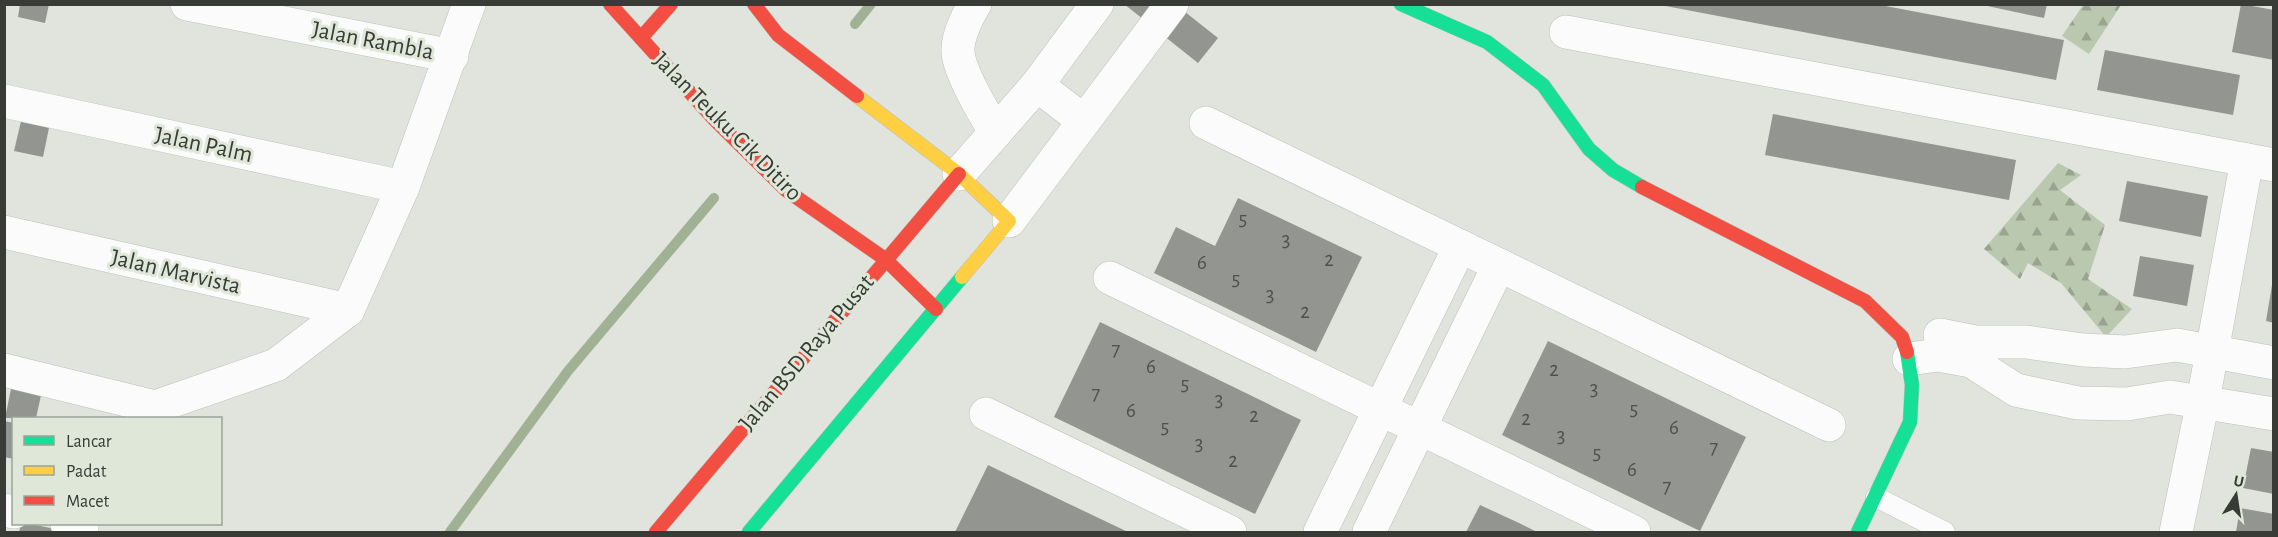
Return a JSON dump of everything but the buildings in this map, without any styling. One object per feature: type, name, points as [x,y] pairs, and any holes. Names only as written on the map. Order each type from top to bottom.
[{"type":"main road","name":"Jalan Teuku Cik Ditiro","points":[[610,4],[715,120],[786,190],[885,259],[936,309]]},
{"type":"main road","points":[[640,38],[671,4]]},
{"type":"main road","points":[[749,532],[1009,221],[959,174],[778,35],[754,4]]},
{"type":"main road","points":[[1401,4],[1487,42],[1543,85],[1589,148],[1613,170],[1675,205],[1864,301],[1906,348],[1912,385],[1910,422],[1858,532]]},
{"type":"main road","name":"Jalan BSD Raya Pusat","points":[[656,532],[959,174]]},
{"type":"street","name":"Jalan Rambla","points":[[187,4],[452,56]]},
{"type":"street","points":[[4,370],[151,413],[276,365],[348,310],[403,187],[469,4]]},
{"type":"street","points":[[975,4],[968,15],[958,52],[978,106],[996,132]]},
{"type":"street","points":[[959,174],[1037,85],[1097,4]]},
{"type":"street","points":[[1009,221],[1172,4]]},
{"type":"street","points":[[1566,32],[2260,163],[2212,351],[2176,532]]},
{"type":"street","points":[[1037,85],[1084,121]]},
{"type":"street","name":"Jalan Palm","points":[[4,101],[403,187]]},
{"type":"street","points":[[1206,123],[1829,425]]},
{"type":"street","name":"Jalan Marvista","points":[[4,232],[348,310]]},
{"type":"street","points":[[1320,532],[1460,246]]},
{"type":"street","points":[[1369,532],[1499,265]]},
{"type":"street","points":[[1110,278],[1634,532]]},
{"type":"street","points":[[1906,348],[1938,334],[1976,342],[2026,342],[2115,352],[2177,345],[2274,363]]},
{"type":"street","points":[[2016,390],[2026,342]]},
{"type":"street","points":[[1906,348],[1971,361],[2016,390],[2078,403],[2127,404],[2170,397],[2274,414]]},
{"type":"street","points":[[986,414],[1230,532]]},
{"type":"lane","points":[[1876,497],[1945,532]]},
{"type":"green space","points":[[2083,5],[2121,5],[2089,54],[2062,36]]},
{"type":"green space","points":[[2058,163],[2081,175],[2060,190],[2105,225],[2088,279],[2132,309],[2106,337],[2061,283],[2028,263],[2020,279],[1984,249]]},
{"type":"waterway","points":[[855,24],[871,4]]},
{"type":"waterway","points":[[450,532],[568,371],[714,198]]},
{"type":"traffic: fast","points":[[1401,4],[1487,42],[1543,85],[1589,149],[1613,170],[1642,187]]},
{"type":"traffic: fast","points":[[749,532],[962,277]]},
{"type":"traffic: fast","points":[[1858,532],[1910,422],[1912,385],[1907,352]]},
{"type":"traffic: slow","points":[[857,96],[959,174],[1009,221],[962,277]]},
{"type":"traffic: jam","points":[[610,4],[715,120],[786,190],[885,259],[936,309]]},
{"type":"traffic: jam","points":[[641,38],[671,4]]},
{"type":"traffic: jam","points":[[754,4],[778,35],[857,96]]},
{"type":"traffic: jam","points":[[656,532],[959,174]]},
{"type":"traffic: jam","points":[[1642,187],[1865,301],[1902,337],[1907,352]]}]
